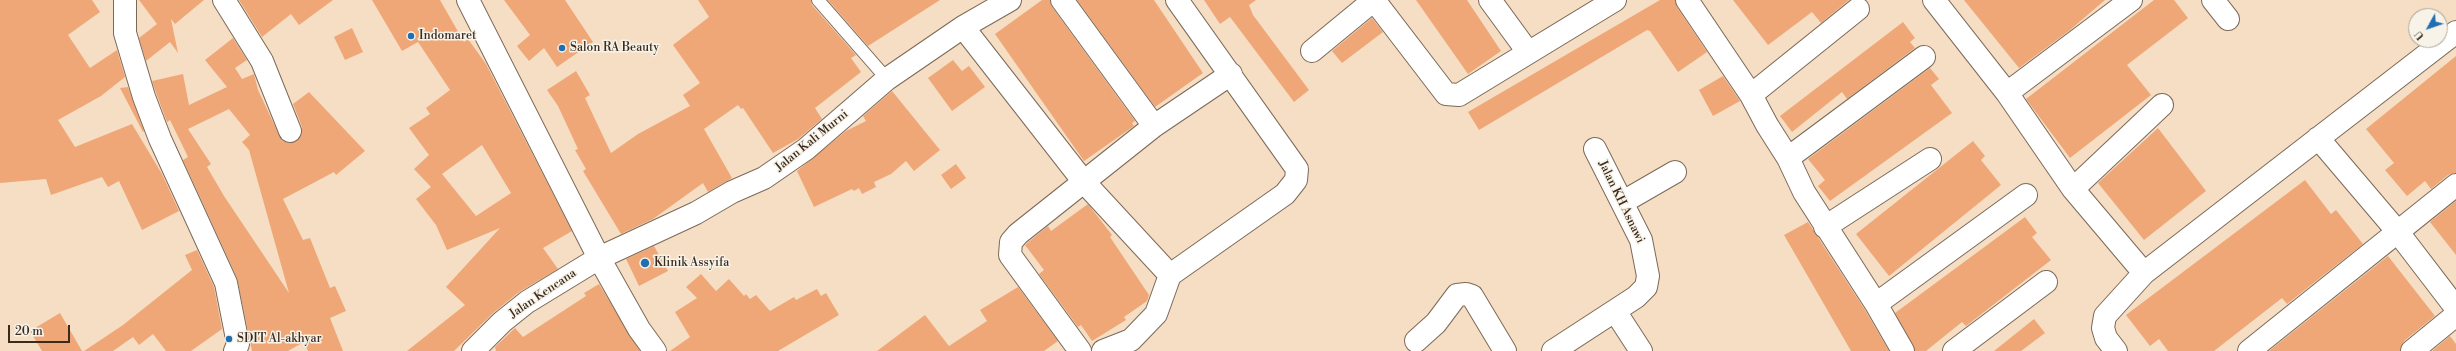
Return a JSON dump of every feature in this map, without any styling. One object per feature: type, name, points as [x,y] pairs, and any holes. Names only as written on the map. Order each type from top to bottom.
[{"type":"street","points":[[125,0],[125,33],[147,104],[160,139],[226,283],[238,344],[235,351]]},
{"type":"street","points":[[224,0],[262,61],[290,130]]},
{"type":"street","points":[[468,0],[599,258],[639,329],[655,351]]},
{"type":"street","name":"Jalan Kali Murni","points":[[599,258],[696,213],[732,192],[764,178],[806,149],[887,79],[963,27],[1010,0]]},
{"type":"street","points":[[1062,0],[1154,126]]},
{"type":"street","points":[[1103,351],[1131,340],[1156,314],[1170,275],[1285,194],[1296,180],[1297,169],[1177,0]]},
{"type":"street","points":[[1312,51],[1374,0],[1446,94],[1459,95],[1528,52],[1601,3]]},
{"type":"street","points":[[1490,0],[1528,52]]},
{"type":"street","points":[[1687,0],[1751,94],[1767,126],[1788,158],[1804,192],[1825,227],[1876,304],[1903,351]]},
{"type":"street","points":[[2007,93],[2131,0]]},
{"type":"street","points":[[2213,0],[2228,19]]},
{"type":"street","points":[[1944,4],[2073,189],[2144,274]]},
{"type":"street","points":[[1751,94],[1858,9]]},
{"type":"street","points":[[963,27],[1084,182],[1170,275]]},
{"type":"street","points":[[2116,351],[2106,338],[2103,328],[2105,316],[2144,274],[2456,32]]},
{"type":"street","points":[[1788,158],[1924,57]]},
{"type":"street","points":[[1080,351],[1010,255],[1011,242],[1018,234],[1154,126],[1231,74]]},
{"type":"street","points":[[2073,189],[2162,105]]},
{"type":"street","points":[[2318,138],[2397,232],[2456,308]]},
{"type":"street","name":"Jalan KH Asnawi","points":[[1553,351],[1615,311],[1646,287],[1648,276],[1641,240],[1595,149]]},
{"type":"street","points":[[1825,227],[1930,159]]},
{"type":"street","points":[[1623,202],[1675,172]]},
{"type":"street","points":[[2248,351],[2456,185]]},
{"type":"street","points":[[1876,304],[2026,195]]},
{"type":"street","name":"Jalan Kencana","points":[[473,351],[502,322],[527,302],[599,258]]},
{"type":"street","points":[[1954,351],[2046,282]]},
{"type":"street","points":[[1416,342],[1436,323],[1457,295],[1466,294],[1472,296],[1505,351]]},
{"type":"street","points":[[1615,311],[1641,351]]},
{"type":"street","points":[[2412,351],[2456,315]]},
{"type":"lane","points":[[818,0],[887,79]]},
{"type":"building","points":[[0,0],[92,0],[100,12],[68,35],[90,68],[117,50],[125,77],[101,96],[58,120],[75,147],[132,124],[162,174],[179,211],[142,230],[119,181],[108,187],[102,177],[51,195],[46,179],[0,183]]},
{"type":"building","points":[[139,0],[204,0],[175,24],[171,19],[178,53],[170,42],[146,61],[139,38],[157,24]]},
{"type":"building","points":[[239,0],[333,0],[299,25],[291,14],[262,37]]},
{"type":"building","points":[[372,0],[440,0],[464,42],[468,39],[486,64],[572,231],[543,248],[558,269],[519,292],[493,313],[454,351],[407,351],[465,305],[446,287],[500,228],[447,250],[436,225],[416,199],[431,187],[414,169],[429,155],[409,128],[430,114],[426,108],[450,90],[418,42],[402,51]],"holes":[[[482,145],[511,193],[476,216],[442,174]]]},
{"type":"building","points":[[504,0],[565,0],[593,42],[557,67],[544,48],[529,61],[517,46],[530,35]]},
{"type":"building","points":[[698,0],[811,0],[812,5],[856,55],[851,58],[861,72],[815,108],[822,119],[798,139],[773,153],[743,108],[741,109],[738,105],[704,129],[732,178],[708,192],[703,183],[653,219],[621,234],[583,171],[586,169],[575,150],[578,149],[558,106],[547,90],[576,71],[590,95],[585,98],[611,153],[638,134],[690,106],[683,95],[700,83],[673,45],[709,17]]},
{"type":"building","points":[[828,0],[940,0],[868,46]]},
{"type":"building","points":[[1042,0],[1050,0],[1052,7],[1135,121],[1132,123],[1134,126],[1084,161],[995,34]]},
{"type":"building","points":[[1077,0],[1154,0],[1203,73],[1155,107]]},
{"type":"building","points":[[1204,0],[1256,0],[1249,5],[1253,15],[1309,90],[1294,102],[1230,17],[1220,24]]},
{"type":"building","points":[[1416,0],[1467,0],[1501,51],[1468,74]]},
{"type":"building","points":[[1660,0],[1675,0],[1677,7],[1707,52],[1678,72],[1650,31],[1647,30],[1479,130],[1468,112]]},
{"type":"building","points":[[1733,0],[1849,0],[1821,23],[1812,12],[1768,45]]},
{"type":"building","points":[[1964,0],[2105,0],[2070,30],[2019,68]]},
{"type":"building","points":[[2154,0],[2174,0],[2188,18],[2127,65],[2151,95],[2070,158],[2026,99]]},
{"type":"building","points":[[1372,18],[1383,32],[1342,63],[1332,51]]},
{"type":"building","points":[[1903,22],[1915,38],[1910,42],[1915,48],[1847,99],[1842,92],[1792,132],[1780,116]]},
{"type":"building","points":[[352,28],[363,52],[345,60],[334,37]]},
{"type":"building","points":[[233,38],[247,60],[235,68],[242,79],[254,74],[258,90],[282,141],[289,143],[300,138],[302,127],[293,104],[309,92],[365,151],[336,175],[334,172],[283,199],[303,240],[310,238],[330,288],[335,286],[346,311],[330,318],[343,351],[308,351],[304,342],[288,351],[252,351],[237,278],[183,160],[188,157],[170,120],[167,122],[152,81],[183,74],[189,105],[227,87],[205,60]],"holes":[[[229,109],[250,135],[242,142],[249,150],[289,293],[224,196],[207,167],[211,164],[188,129]]]},
{"type":"building","points":[[2456,56],[2456,173],[2448,175],[2431,189],[2425,181],[2407,196],[2385,170],[2394,163],[2366,129]]},
{"type":"building","points":[[953,60],[962,71],[969,66],[985,87],[952,111],[928,78]]},
{"type":"building","points":[[1930,68],[1939,79],[1931,85],[1952,113],[1830,201],[1818,186],[1825,180],[1808,159]]},
{"type":"building","points":[[1723,76],[1740,101],[1713,116],[1699,90]]},
{"type":"building","points":[[128,87],[144,131],[143,132],[120,88]]},
{"type":"building","points":[[892,91],[940,150],[914,171],[906,161],[891,174],[874,182],[876,187],[862,194],[859,188],[854,191],[852,189],[814,207],[797,171],[846,131],[866,121],[863,116]]},
{"type":"building","points":[[2158,128],[2206,191],[2144,240],[2098,183]]},
{"type":"building","points":[[1973,141],[1985,156],[1981,160],[2001,185],[1889,276],[1856,234]]},
{"type":"building","points":[[956,164],[966,178],[951,189],[941,175]]},
{"type":"building","points":[[2305,180],[2331,214],[2336,210],[2363,244],[2287,304],[2282,298],[2214,351],[2168,351],[2159,339],[2150,346],[2126,315]]},
{"type":"building","points":[[2456,201],[2456,255],[2430,222]]},
{"type":"building","points":[[1088,204],[1112,235],[1110,237],[1149,295],[1147,301],[1124,317],[1126,320],[1092,341],[1081,325],[1078,327],[1039,274],[1044,270],[1025,245],[1048,226],[1051,231]]},
{"type":"building","points":[[2025,217],[2037,233],[2032,237],[2051,260],[1966,326],[1962,322],[1926,351],[1915,351],[1895,313]]},
{"type":"building","points":[[1808,222],[1865,310],[1889,351],[1851,351],[1784,235]]},
{"type":"building","name":"Klinik Assyifa","points":[[654,246],[668,271],[639,286],[626,259]]},
{"type":"building","points":[[197,250],[214,287],[222,329],[191,351],[166,351],[153,334],[139,345],[133,337],[113,351],[84,351],[123,325],[192,270],[185,255]]},
{"type":"building","points":[[2388,256],[2435,316],[2404,341],[2400,351],[2269,351]]},
{"type":"building","points":[[701,274],[716,291],[729,279],[744,296],[746,294],[750,299],[756,295],[770,311],[794,297],[796,300],[817,289],[821,296],[826,293],[839,315],[778,351],[670,351],[690,337],[675,312],[697,298],[686,287]]},
{"type":"building","points":[[599,284],[640,351],[496,351],[495,347],[515,328],[523,337],[586,296],[584,293]]},
{"type":"building","points":[[1018,287],[1058,341],[1044,351],[877,351],[925,315],[949,346],[987,321],[980,310]]},
{"type":"building","points":[[60,313],[82,351],[42,351],[30,331]]},
{"type":"building","points":[[2034,319],[2045,333],[2021,351],[1994,351]]},
{"type":"building","points":[[2450,336],[2456,344],[2456,351],[2432,351]]},
{"type":"place","name":"Indomaret","points":[[411,36]]},
{"type":"place","name":"Salon RA Beauty","points":[[562,48]]},
{"type":"place","name":"Klinik Assyifa","points":[[645,263]]},
{"type":"place","name":"SDIT Al-akhyar","points":[[229,339]]}]
